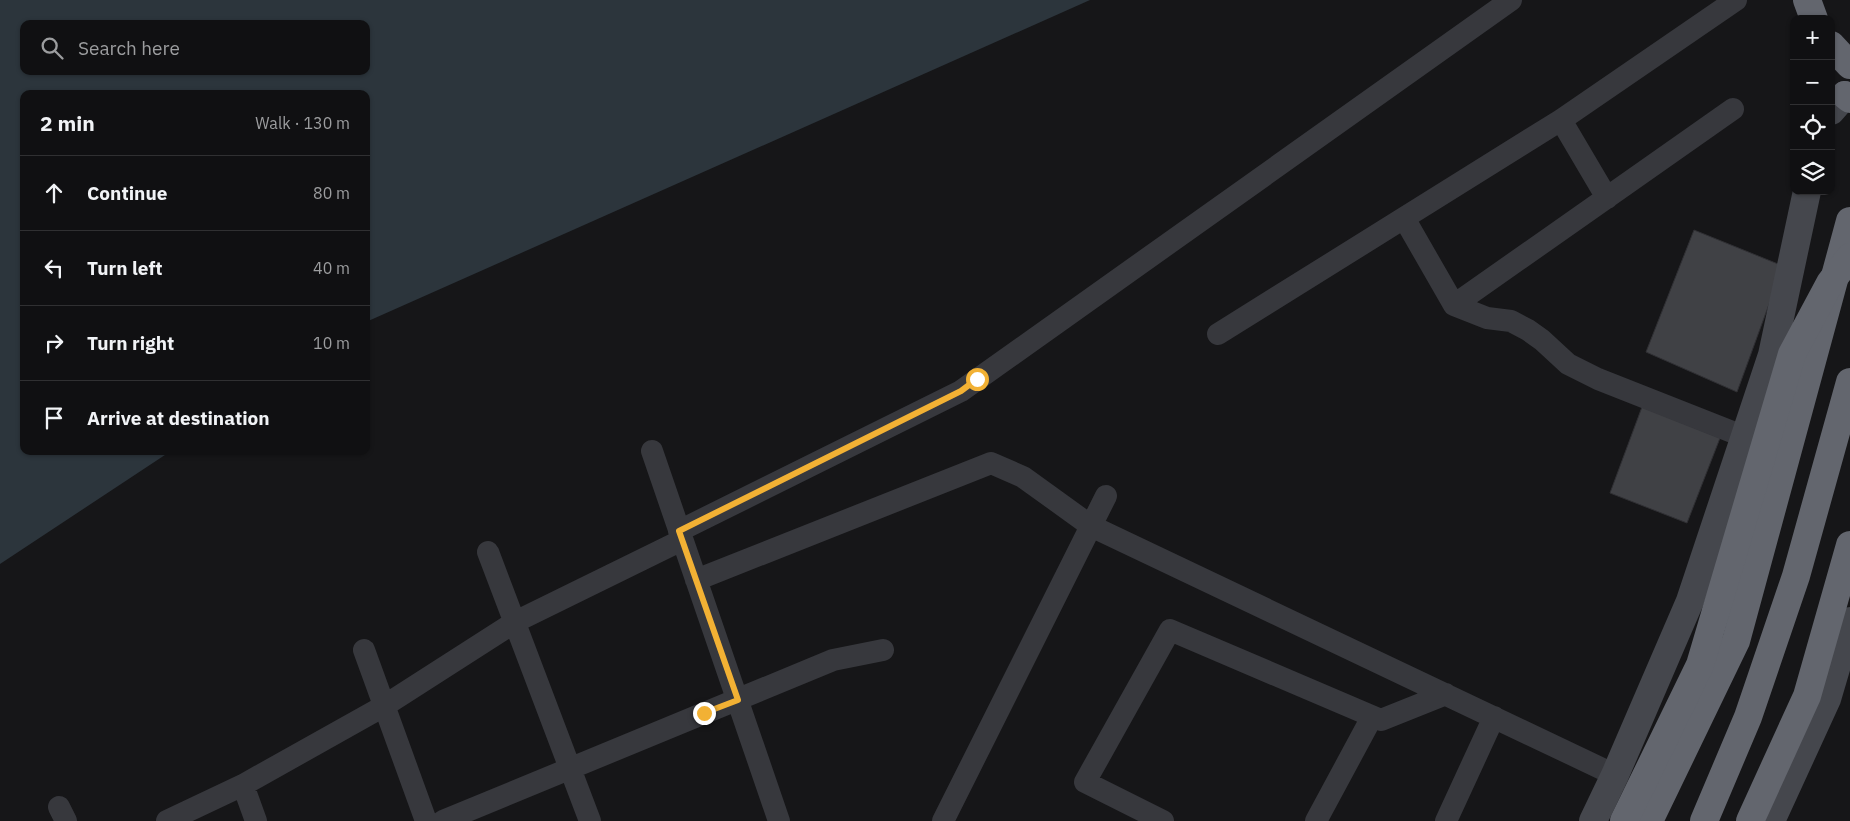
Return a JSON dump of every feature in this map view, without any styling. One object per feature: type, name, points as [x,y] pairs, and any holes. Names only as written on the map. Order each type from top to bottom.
[{"type":"highway","points":[[1807,0],[1813,15]]},
{"type":"highway","points":[[1835,49],[1850,65]]},
{"type":"highway","points":[[1649,821],[1736,641],[1850,221]]},
{"type":"highway","points":[[1624,821],[1700,665],[1792,354],[1830,283],[1850,257]]},
{"type":"highway","points":[[1704,821],[1748,717],[1793,586],[1850,382]]},
{"type":"highway","points":[[1750,821],[1807,696],[1850,546]]},
{"type":"street","points":[[167,821],[243,785],[384,706],[515,622],[961,391],[1512,0]]},
{"type":"street","points":[[1218,334],[1561,120],[1736,0]]},
{"type":"street","points":[[1454,305],[1732,109]]},
{"type":"street","points":[[1561,120],[1607,198]]},
{"type":"street","points":[[1593,821],[1615,775],[1690,601],[1772,355],[1806,195]]},
{"type":"street","points":[[1404,218],[1454,305],[1487,318],[1511,320],[1542,340],[1568,364],[1598,379],[1745,437]]},
{"type":"street","points":[[652,451],[779,821]]},
{"type":"street","points":[[696,580],[991,463],[1023,477],[1091,526],[1615,775]]},
{"type":"street","points":[[943,821],[1106,496]]},
{"type":"street","points":[[488,552],[590,821]]},
{"type":"street","points":[[1771,821],[1827,699],[1850,621]]},
{"type":"street","points":[[1163,821],[1085,782],[1170,630],[1381,720],[1446,694]]},
{"type":"street","points":[[364,650],[426,821]]},
{"type":"street","points":[[443,821],[833,660],[883,650]]},
{"type":"street","points":[[1316,821],[1372,717]]},
{"type":"street","points":[[1446,821],[1494,717]]},
{"type":"street","points":[[243,785],[256,821]]},
{"type":"shaded area","points":[[0,0],[1090,0],[370,320],[370,90],[20,90],[20,455],[165,455],[0,564]]},
{"type":"building","points":[[1694,230],[1783,266],[1737,392],[1646,352]]},
{"type":"building","points":[[1642,407],[1720,438],[1687,523],[1610,493]]},
{"type":"route","points":[[704,713],[738,700],[679,531],[961,391],[977,379]]}]
